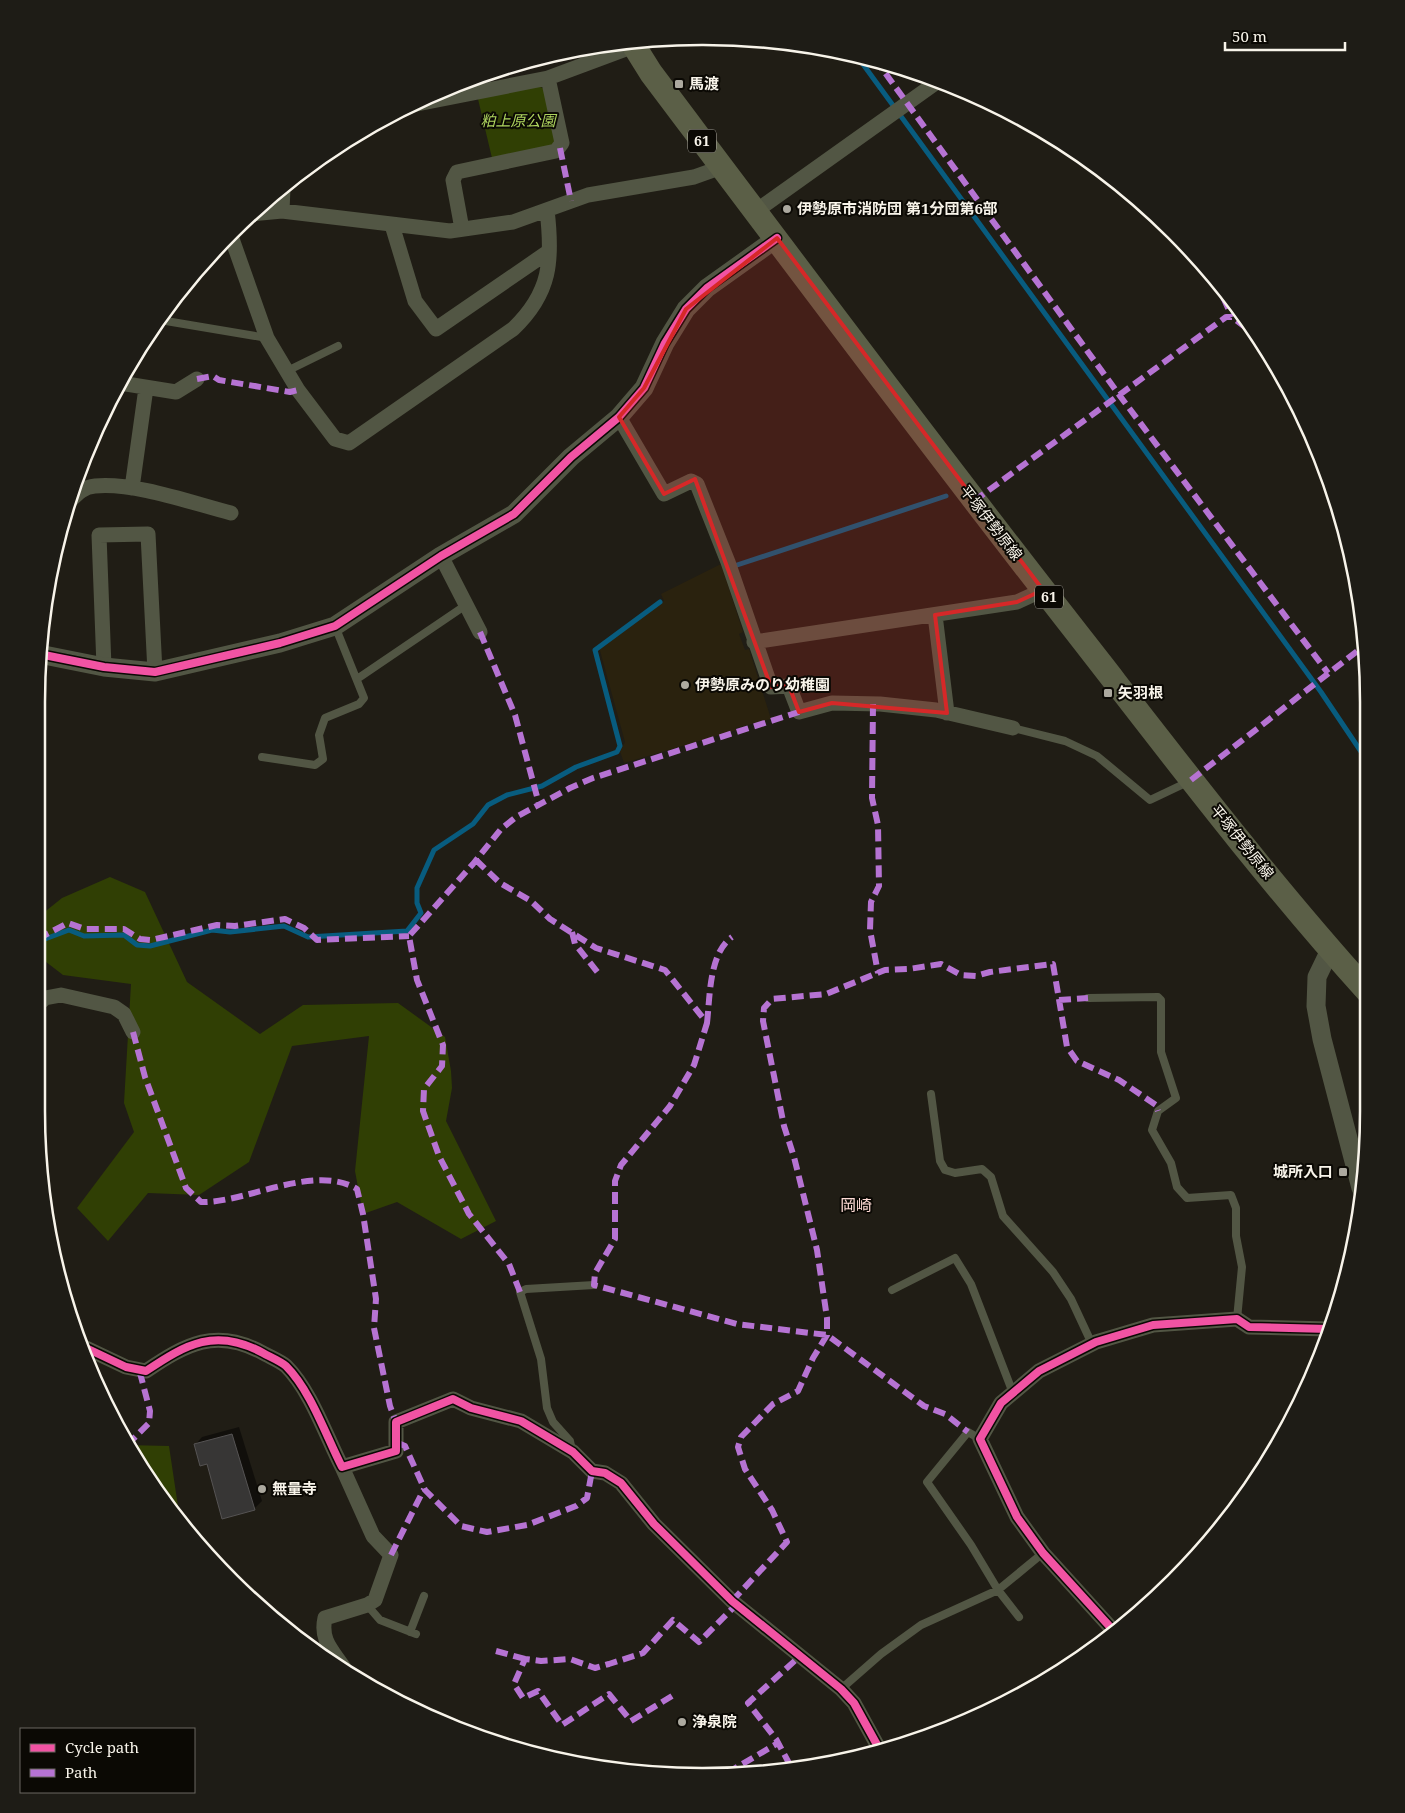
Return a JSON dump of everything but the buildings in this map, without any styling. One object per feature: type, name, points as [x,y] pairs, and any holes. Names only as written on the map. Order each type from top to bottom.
[{"type":"main road","name":"平塚伊勢原線","points":[[636,49],[722,167],[1043,590],[1191,780],[1330,950],[1360,983]]},
{"type":"street","points":[[442,99],[548,78],[613,52]]},
{"type":"street","points":[[462,229],[453,180],[457,172],[560,148],[562,143],[548,78]]},
{"type":"street","points":[[756,211],[931,86]]},
{"type":"street","points":[[264,213],[282,211],[450,231],[513,222],[588,195],[694,177],[722,167]]},
{"type":"street","points":[[282,211],[283,197]]},
{"type":"street","points":[[233,243],[267,338],[287,371],[335,439],[349,443],[525,318],[545,286],[550,240],[547,210]]},
{"type":"street","points":[[392,225],[415,301],[436,329],[548,252]]},
{"type":"street","points":[[46,655],[104,667],[155,672],[280,643],[335,626],[441,556],[514,514],[571,458],[619,417],[644,388],[665,343],[686,309],[707,288],[776,238]]},
{"type":"street","points":[[128,384],[176,392],[197,379]]},
{"type":"street","points":[[132,488],[146,388]]},
{"type":"street","points":[[619,417],[664,494],[691,481],[697,484],[728,562],[771,687],[789,686],[799,712],[832,703],[880,704],[947,713],[1012,728]]},
{"type":"street","points":[[80,491],[94,486],[132,488],[231,513]]},
{"type":"street","points":[[104,667],[100,535],[148,534],[155,672]]},
{"type":"street","points":[[441,556],[480,632]]},
{"type":"street","points":[[754,642],[1017,602],[1043,590]]},
{"type":"street","points":[[935,615],[947,713]]},
{"type":"street","points":[[1330,950],[1317,977],[1316,1006],[1322,1039],[1357,1172]]},
{"type":"street","points":[[45,998],[61,995],[114,1007],[124,1014],[133,1032]]},
{"type":"street","points":[[1110,1626],[1043,1553],[1017,1517],[980,1439],[1001,1403],[1039,1371],[1092,1344],[1153,1325],[1237,1319],[1249,1327],[1322,1329]]},
{"type":"street","points":[[91,1350],[126,1367],[146,1371],[180,1348],[215,1339],[254,1348],[285,1365],[303,1388],[373,1536],[391,1555],[375,1600],[367,1605],[325,1618],[322,1630],[326,1642],[336,1656]]},
{"type":"street","points":[[342,1467],[396,1451],[396,1422],[453,1400],[471,1408],[521,1421],[573,1452],[592,1471],[605,1473],[621,1482],[654,1524],[732,1601],[841,1690],[854,1704],[877,1745]]},
{"type":"lane","points":[[167,321],[267,338]]},
{"type":"lane","points":[[287,371],[338,346]]},
{"type":"lane","points":[[357,679],[466,605]]},
{"type":"lane","points":[[262,757],[315,765],[323,759],[319,735],[325,718],[360,704],[364,698],[335,626]]},
{"type":"lane","points":[[1012,728],[1065,741],[1097,756],[1150,800],[1191,780]]},
{"type":"lane","points":[[1088,998],[1158,997],[1161,1000],[1161,1052],[1176,1098],[1158,1111],[1152,1130],[1171,1163],[1178,1187],[1187,1198],[1231,1195],[1236,1208],[1236,1236],[1242,1267],[1237,1319]]},
{"type":"lane","points":[[931,1094],[940,1161],[945,1170],[955,1173],[982,1169],[991,1177],[1003,1216],[1054,1272],[1071,1299],[1092,1344]]},
{"type":"lane","points":[[892,1290],[955,1258],[971,1284],[1013,1393]]},
{"type":"lane","points":[[573,1452],[570,1441],[553,1422],[547,1408],[541,1360],[520,1292],[526,1288],[594,1285]]},
{"type":"lane","points":[[980,1439],[968,1432],[927,1482],[971,1546],[998,1590],[1019,1617]]},
{"type":"lane","points":[[841,1690],[881,1654],[921,1625],[998,1590],[1043,1553]]},
{"type":"lane","points":[[367,1605],[380,1620],[413,1633],[424,1596]]},
{"type":"highlighted area","points":[[777,238],[1043,590],[1017,602],[935,615],[947,713],[832,703],[799,712],[789,686],[771,687],[695,479],[664,494],[619,417],[644,388],[686,309]]},
{"type":"shaded area","name":"伊勢原みのり幼稚園","points":[[721,564],[743,632],[739,634],[745,650],[749,649],[771,719],[624,763],[620,751],[625,742],[599,647],[664,601],[661,594]]},
{"type":"green space","name":"粕上原公園","points":[[538,85],[545,90],[557,139],[551,146],[492,158],[478,99]]},
{"type":"green space","points":[[110,877],[145,892],[187,982],[260,1034],[303,1005],[398,1003],[445,1037],[452,1088],[446,1121],[496,1221],[461,1239],[397,1202],[363,1214],[355,1171],[369,1036],[292,1046],[249,1162],[199,1195],[148,1193],[108,1241],[77,1208],[134,1132],[124,1103],[131,984],[63,975],[45,961],[45,912],[62,898]]},
{"type":"green space","points":[[137,1445],[169,1446],[178,1507]]},
{"type":"waterway","points":[[864,65],[1321,692],[1360,750]]},
{"type":"waterway","points":[[731,567],[946,496]]},
{"type":"waterway","points":[[45,939],[69,930],[84,936],[124,935],[137,945],[150,946],[212,930],[230,932],[284,926],[308,937],[407,931],[421,913],[417,903],[417,888],[434,850],[473,824],[488,805],[507,795],[542,786],[576,767],[617,752],[620,746],[595,650],[660,602]]},
{"type":"marked path","points":[[883,70],[1120,396],[1328,673]]},
{"type":"marked path","points":[[560,148],[571,201]]},
{"type":"marked path","points":[[1228,307],[1232,317]]},
{"type":"marked path","points":[[974,501],[1226,317],[1232,317],[1238,322]]},
{"type":"marked path","points":[[197,379],[213,376],[219,380],[290,392],[298,390]]},
{"type":"marked path","points":[[480,632],[515,715],[539,804]]},
{"type":"marked path","points":[[1191,780],[1358,650]]},
{"type":"marked path","points":[[873,704],[872,798],[878,825],[879,886],[871,902],[870,930],[878,973]]},
{"type":"marked path","points":[[520,1292],[509,1264],[469,1214],[439,1156],[423,1111],[424,1089],[442,1066],[443,1045],[417,980],[409,936],[473,864],[501,829],[516,817],[593,778],[799,712]]},
{"type":"marked path","points":[[476,860],[500,883],[531,901],[550,919],[596,948],[665,970],[707,1023],[694,1065],[670,1106],[621,1165],[615,1181],[615,1239],[595,1273],[594,1285],[737,1324],[827,1335],[924,1406],[945,1414],[968,1432]]},
{"type":"marked path","points":[[45,935],[68,923],[85,929],[124,929],[140,939],[151,940],[217,925],[235,926],[285,919],[304,928],[317,940],[409,936]]},
{"type":"marked path","points":[[572,932],[575,944],[599,974]]},
{"type":"marked path","points":[[707,1023],[710,989],[715,964],[724,944],[732,937]]},
{"type":"marked path","points":[[732,1601],[787,1542],[772,1510],[745,1469],[738,1447],[741,1437],[773,1404],[798,1391],[813,1358],[827,1335],[827,1318],[817,1250],[794,1157],[784,1126],[763,1021],[764,1008],[772,999],[826,994],[885,970],[909,969],[941,964],[961,975],[976,976],[990,972],[1053,964],[1067,1047],[1077,1061],[1119,1080],[1156,1105],[1158,1111]]},
{"type":"marked path","points":[[1059,1000],[1088,998]]},
{"type":"marked path","points":[[133,1032],[145,1077],[186,1188],[201,1202],[219,1201],[280,1186],[321,1180],[340,1182],[357,1189],[363,1214],[376,1299],[374,1328],[390,1406],[396,1422]]},
{"type":"marked path","points":[[133,1439],[149,1423],[150,1411],[139,1369]]},
{"type":"marked path","points":[[398,1443],[405,1446],[425,1490],[461,1526],[487,1532],[527,1525],[576,1506],[587,1498],[592,1471]]},
{"type":"marked path","points":[[391,1555],[424,1489]]},
{"type":"marked path","points":[[672,1696],[631,1721],[609,1694],[562,1725],[538,1691],[523,1698],[514,1684],[525,1659],[541,1661],[570,1659],[595,1668],[643,1653],[673,1620],[699,1642],[736,1605]]},
{"type":"marked path","points":[[496,1651],[525,1659]]},
{"type":"marked path","points":[[788,1762],[776,1739],[748,1703],[799,1657]]},
{"type":"marked path","points":[[737,1767],[778,1743]]},
{"type":"cycle path","points":[[46,655],[104,667],[155,672],[280,643],[335,626],[441,556],[514,514],[571,457],[619,417],[644,388],[665,343],[686,309],[707,288],[777,238]]},
{"type":"cycle path","points":[[1110,1626],[1043,1553],[1017,1517],[980,1439],[1001,1403],[1039,1371],[1096,1342],[1153,1325],[1237,1319],[1249,1327],[1322,1329]]},
{"type":"cycle path","points":[[91,1350],[126,1367],[146,1371],[175,1353],[202,1342],[216,1340],[231,1341],[246,1345],[284,1364],[295,1376],[317,1414],[342,1467],[396,1451],[396,1422],[453,1399],[471,1408],[521,1421],[573,1452],[592,1471],[605,1473],[621,1483],[654,1524],[732,1601],[841,1689],[854,1703],[877,1745]]},
{"type":"place","name":"馬渡","points":[[679,84]]},
{"type":"place","name":"伊勢原市消防団 第1分団第6部","points":[[787,209]]},
{"type":"place","name":"伊勢原みのり幼稚園","points":[[685,685]]},
{"type":"place","name":"矢羽根","points":[[1108,693]]},
{"type":"place","name":"城所入口","points":[[1343,1172]]},
{"type":"place","name":"無量寺","points":[[262,1489]]},
{"type":"place","name":"浄泉院","points":[[682,1722]]},
{"type":"district","name":"岡崎","points":[[856,1205]]}]
